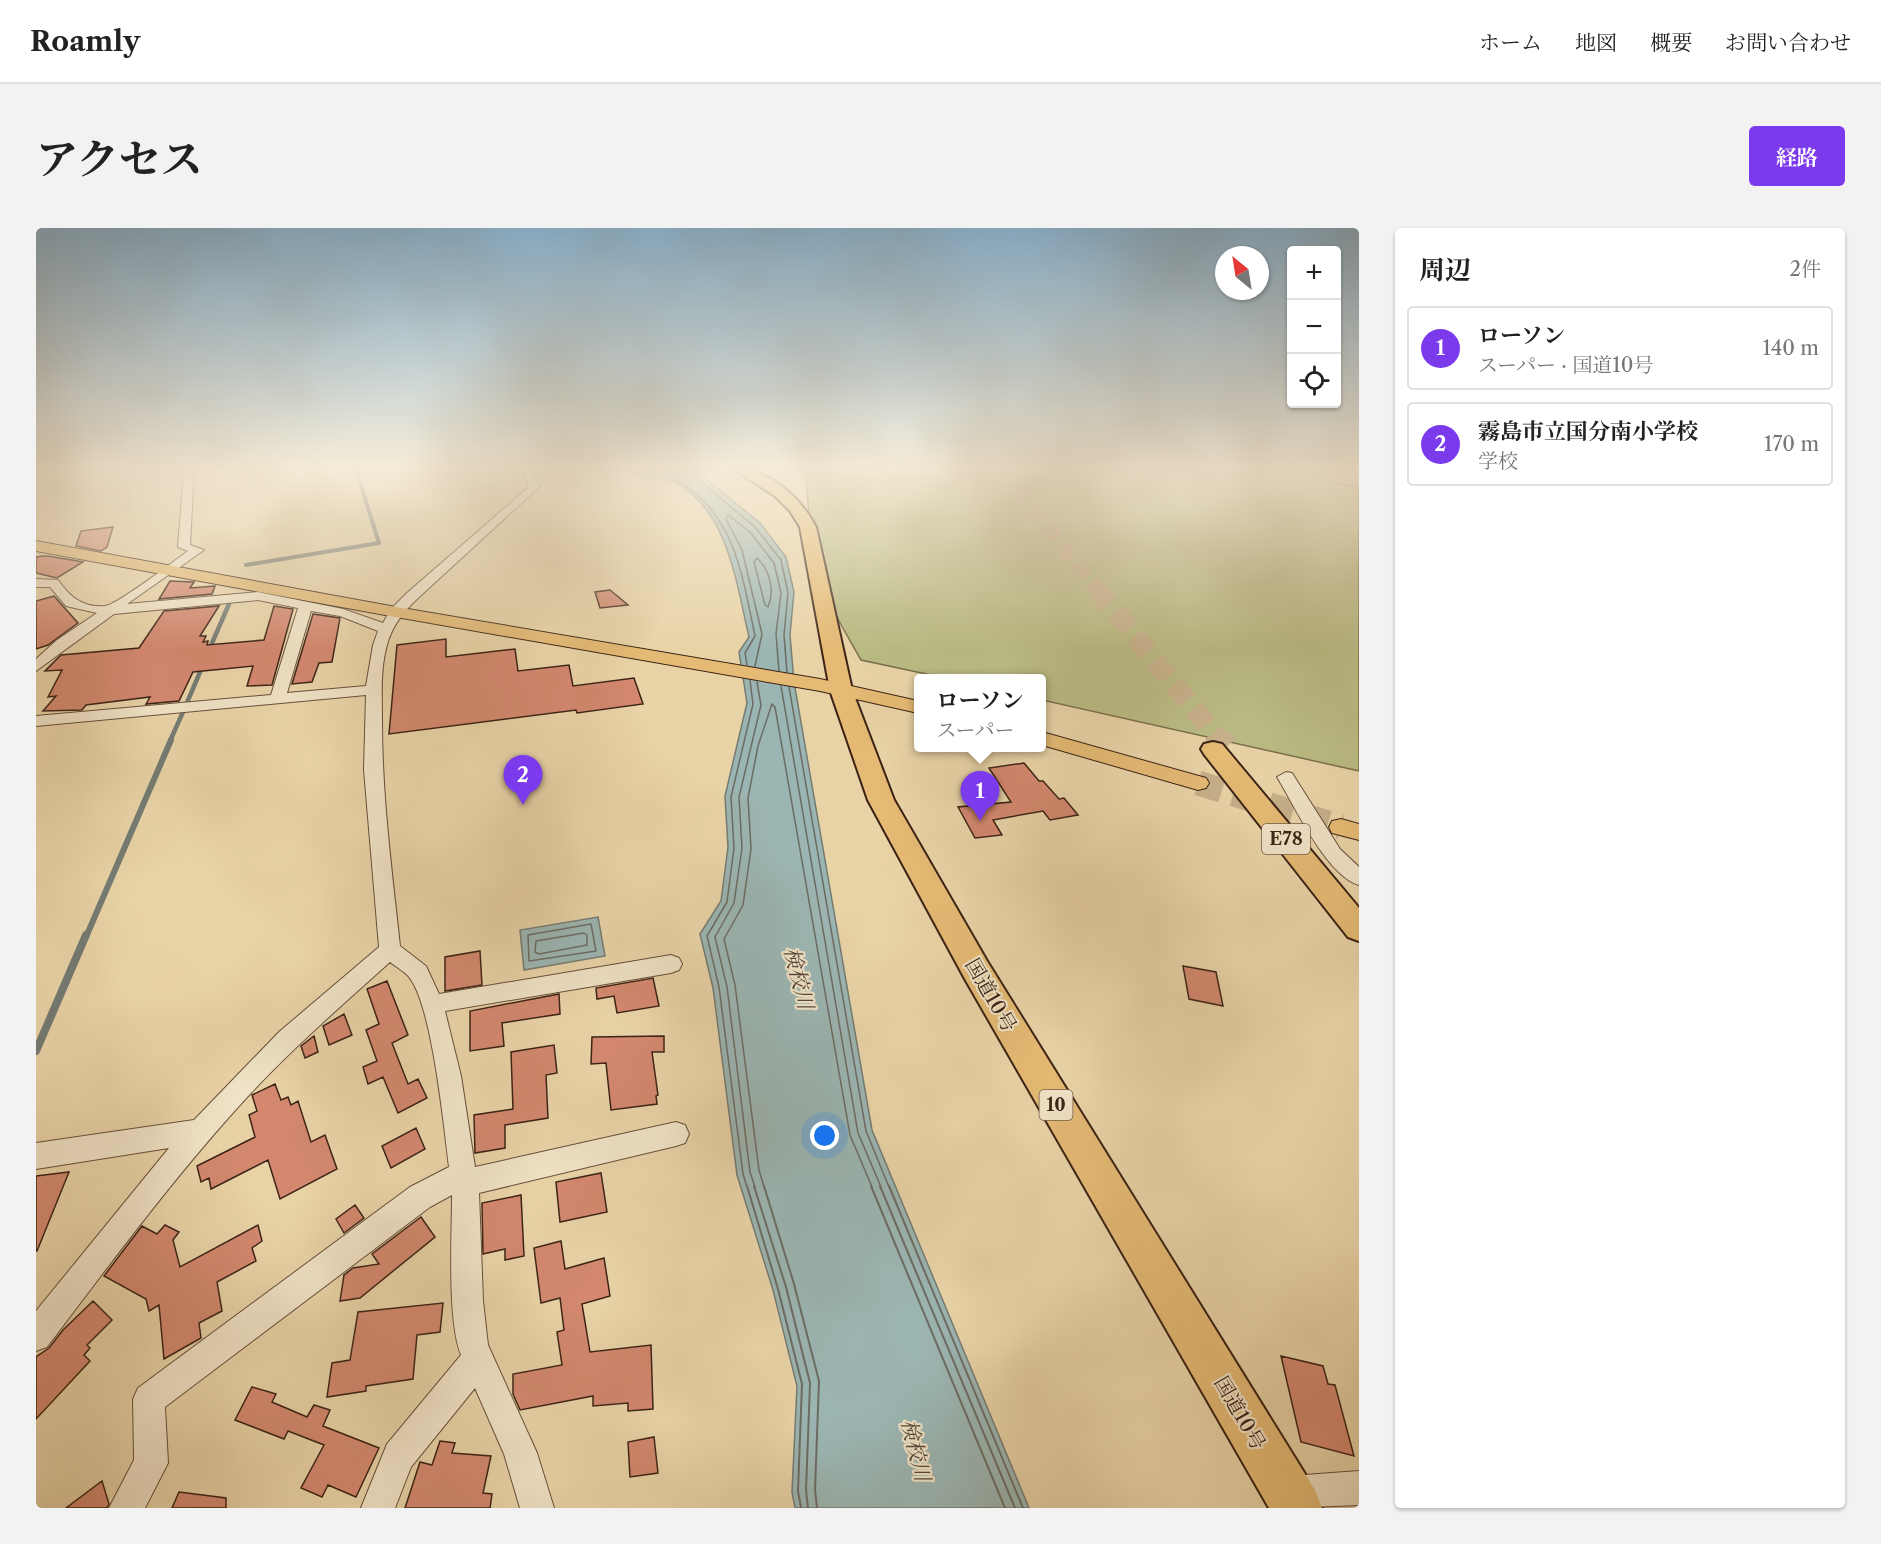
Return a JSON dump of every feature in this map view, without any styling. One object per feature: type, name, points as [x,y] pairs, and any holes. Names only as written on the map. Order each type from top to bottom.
[{"type":"highway","name":"国道10号","points":[[808,530],[831,688],[881,800],[976,970],[1292,1501]]},
{"type":"highway","name":"E78","points":[[1359,908],[1219,748],[1359,929]]},
{"type":"main road","points":[[36,546],[396,612],[664,657],[914,706]]},
{"type":"main road","points":[[1046,739],[1198,783]]},
{"type":"street","points":[[36,667],[62,643],[198,550],[184,547],[185,530]]},
{"type":"street","points":[[488,530],[396,612],[386,629],[380,645],[375,690],[373,770],[390,950],[418,972],[432,1004],[449,1076],[463,1178],[468,1300],[473,1346],[520,1453],[537,1508]]},
{"type":"street","points":[[36,583],[54,583],[65,601],[84,609],[109,610],[258,596],[343,613],[386,629]]},
{"type":"street","points":[[278,699],[305,607]]},
{"type":"street","points":[[36,721],[375,690]]},
{"type":"street","points":[[1286,777],[1333,854],[1359,878]]},
{"type":"street","points":[[36,1336],[135,1209],[202,1131],[274,1053],[390,950]]},
{"type":"street","points":[[432,1004],[671,964]]},
{"type":"street","points":[[36,1156],[202,1131]]},
{"type":"street","points":[[126,1508],[151,1462],[148,1399],[420,1197],[463,1178],[676,1134]]},
{"type":"street","points":[[378,1508],[399,1456],[479,1358]]},
{"type":"street","points":[[1292,1501],[1359,1488]]},
{"type":"green space","points":[[810,530],[1359,530],[1359,771],[1046,701],[1046,674],[926,674],[861,660],[821,589]]},
{"type":"water","name":"検校川","points":[[719,530],[765,530],[786,557],[794,592],[790,635],[794,682],[872,1130],[1029,1508],[795,1508],[792,1492],[797,1386],[773,1290],[737,1175],[713,988],[700,934],[721,901],[728,847],[725,796],[747,703],[739,652],[749,637],[727,549]]},
{"type":"water","points":[[598,917],[605,956],[524,970],[520,930]]},
{"type":"building","points":[[112,530],[107,547],[101,551],[76,546],[81,531]]},
{"type":"building","points":[[48,556],[83,562],[57,578],[36,573],[36,557]]},
{"type":"building","points":[[170,581],[194,582],[190,588],[215,586],[212,594],[159,599]]},
{"type":"building","points":[[610,590],[628,605],[600,608],[595,592]]},
{"type":"building","points":[[54,596],[78,623],[48,645],[36,649],[36,601]]},
{"type":"building","points":[[219,606],[200,636],[206,636],[203,642],[208,641],[207,645],[264,640],[274,606],[293,609],[272,685],[247,686],[253,666],[193,672],[179,701],[146,704],[150,697],[86,705],[82,710],[43,711],[56,696],[48,697],[62,670],[45,671],[61,655],[139,648],[164,611]]},
{"type":"building","points":[[313,614],[340,618],[332,662],[319,663],[312,682],[292,684]]},
{"type":"building","points":[[446,639],[446,657],[515,649],[518,671],[569,665],[573,686],[634,678],[643,704],[577,713],[576,710],[389,734],[397,645]]},
{"type":"building","points":[[1024,763],[1039,781],[1043,781],[1059,799],[1064,798],[1078,815],[1050,820],[1043,811],[993,820],[1002,835],[975,838],[958,807],[1011,802],[989,768]]},
{"type":"building","points":[[480,951],[482,985],[445,991],[445,957]]},
{"type":"building","points":[[1183,966],[1216,972],[1223,1006],[1189,999]]},
{"type":"building","points":[[653,978],[659,1006],[617,1013],[614,996],[597,999],[596,988]]},
{"type":"building","points":[[387,981],[408,1035],[392,1043],[408,1084],[418,1079],[427,1098],[398,1113],[383,1077],[368,1084],[363,1067],[377,1061],[366,1030],[379,1024],[367,989]]},
{"type":"building","points":[[559,994],[560,1014],[502,1023],[504,1046],[470,1051],[470,1011]]},
{"type":"building","points":[[344,1014],[352,1035],[329,1045],[323,1026]]},
{"type":"building","points":[[314,1036],[318,1052],[305,1058],[301,1046]]},
{"type":"building","points":[[664,1036],[664,1052],[652,1052],[658,1095],[656,1096],[657,1104],[611,1110],[606,1063],[591,1064],[592,1037]]},
{"type":"building","points":[[554,1045],[557,1073],[546,1075],[548,1118],[505,1125],[505,1148],[475,1153],[474,1115],[513,1109],[511,1052]]},
{"type":"building","points":[[275,1084],[281,1100],[288,1097],[291,1105],[298,1101],[311,1142],[325,1135],[337,1169],[280,1199],[268,1160],[211,1189],[209,1178],[201,1182],[197,1166],[255,1137],[249,1115],[257,1111],[252,1095]]},
{"type":"building","points":[[416,1128],[425,1149],[391,1168],[382,1146]]},
{"type":"building","points":[[69,1172],[37,1251],[36,1251],[36,1176]]},
{"type":"building","points":[[601,1173],[607,1212],[560,1222],[556,1182]]},
{"type":"building","points":[[521,1195],[524,1256],[505,1260],[505,1249],[483,1254],[482,1203]]},
{"type":"building","points":[[355,1205],[364,1218],[344,1233],[336,1219]]},
{"type":"building","points":[[421,1217],[435,1237],[360,1298],[340,1301],[344,1275],[353,1268],[379,1264],[372,1254]]},
{"type":"building","points":[[165,1225],[179,1232],[173,1240],[180,1267],[258,1225],[262,1241],[252,1248],[256,1261],[217,1282],[222,1311],[199,1323],[201,1338],[164,1359],[159,1305],[149,1311],[146,1299],[104,1276],[142,1226],[157,1234]]},
{"type":"building","points":[[561,1241],[565,1269],[604,1258],[610,1296],[582,1304],[590,1352],[651,1345],[653,1409],[628,1411],[628,1403],[593,1406],[593,1396],[520,1410],[513,1394],[513,1374],[562,1365],[557,1332],[564,1330],[560,1298],[541,1303],[534,1248]]},
{"type":"building","points":[[93,1301],[112,1320],[87,1345],[90,1348],[84,1355],[90,1361],[36,1419],[36,1357],[49,1348],[63,1330]]},
{"type":"building","points":[[443,1303],[440,1332],[417,1335],[413,1379],[366,1386],[366,1391],[327,1397],[332,1363],[350,1360],[358,1312]]},
{"type":"building","points":[[1281,1356],[1323,1366],[1328,1384],[1335,1385],[1354,1456],[1301,1442]]},
{"type":"building","points":[[252,1387],[276,1394],[272,1402],[307,1417],[314,1405],[330,1410],[323,1426],[379,1448],[356,1497],[328,1485],[322,1497],[301,1488],[324,1445],[288,1431],[284,1439],[235,1420]]},
{"type":"building","points":[[654,1437],[658,1473],[630,1477],[628,1442]]},
{"type":"building","points":[[440,1441],[455,1443],[452,1453],[491,1456],[483,1493],[492,1494],[490,1508],[405,1508],[420,1462],[432,1465]]},
{"type":"building","points":[[102,1481],[109,1504],[107,1508],[66,1508]]},
{"type":"building","points":[[179,1492],[226,1498],[226,1508],[172,1508]]},
{"type":"waterway","points":[[246,565],[379,543],[375,530]]},
{"type":"waterway","points":[[209,650],[229,604]]},
{"type":"waterway","points":[[186,705],[203,665]]},
{"type":"waterway","points":[[170,741],[183,712]]},
{"type":"waterway","points":[[86,937],[171,740]]},
{"type":"waterway","points":[[36,1051],[86,935]]},
{"type":"tunnel","points":[[1049,530],[1097,589]]},
{"type":"tunnel","points":[[1096,588],[1220,741]]},
{"type":"tunnel","points":[[1218,740],[1225,748]]},
{"type":"tunnel","points":[[1198,783],[1341,827]]},
{"type":"place","name":"霧島市立国分南小学校","points":[[523,805]]},
{"type":"place","name":"ローソン","points":[[980,821]]}]
